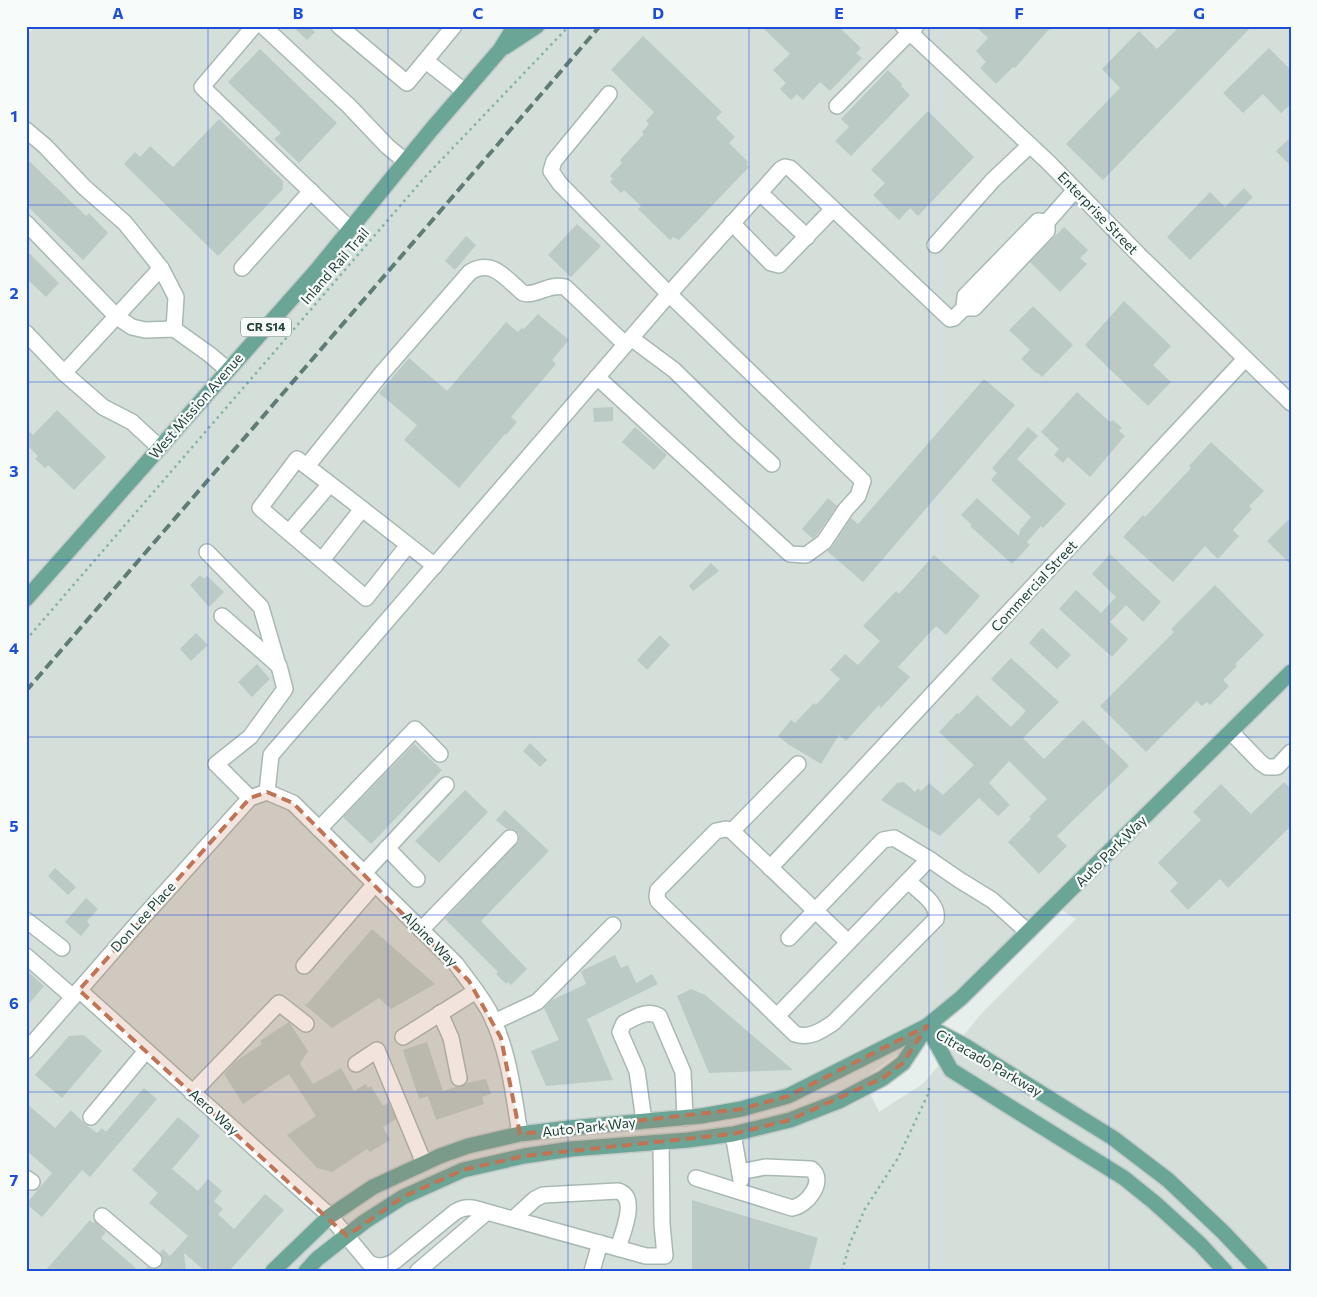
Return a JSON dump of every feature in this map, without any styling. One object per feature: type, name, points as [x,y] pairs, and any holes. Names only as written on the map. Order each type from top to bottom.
[{"type":"main road","name":"West Mission Avenue","points":[[27,596],[316,271],[405,161],[500,50],[515,26]]},
{"type":"main road","name":"West Mission Avenue","points":[[500,50],[537,26]]},
{"type":"main road","name":"Auto Park Way","points":[[273,1271],[330,1216],[373,1187],[424,1163],[468,1146],[520,1134],[685,1118],[740,1109],[788,1096],[927,1026],[960,998],[1028,932],[1291,672]]},
{"type":"main road","name":"Auto Park Way","points":[[306,1271],[347,1236],[403,1197],[463,1170],[533,1154],[733,1134],[790,1120],[839,1100],[883,1078],[903,1063],[927,1026]]},
{"type":"main road","name":"Citracado Parkway","points":[[927,1026],[951,1070],[1124,1178],[1200,1244],[1225,1271]]},
{"type":"main road","name":"Citracado Parkway","points":[[927,1026],[967,1047],[1114,1138],[1168,1180],[1223,1232],[1260,1271]]},
{"type":"street","points":[[254,26],[202,87],[350,229]]},
{"type":"street","points":[[263,26],[350,106],[387,146],[405,161]]},
{"type":"street","points":[[339,26],[407,83],[454,26]]},
{"type":"street","points":[[837,106],[909,28]]},
{"type":"street","name":"Enterprise Street","points":[[909,28],[1030,145],[1139,256],[1291,403]]},
{"type":"street","points":[[426,61],[464,91]]},
{"type":"street","points":[[597,377],[790,554],[806,555],[824,542],[846,509],[858,496],[863,481],[669,294],[560,184],[551,171],[554,161],[609,94]]},
{"type":"street","points":[[26,130],[45,146],[84,187],[125,223],[161,268],[176,297],[174,329]]},
{"type":"street","points":[[935,245],[993,180],[1030,145]]},
{"type":"street","points":[[267,792],[271,755],[436,566],[628,341],[781,169],[785,167],[790,168],[950,319],[954,318],[964,308],[965,296],[1008,262],[1038,221],[1047,222],[1075,190]]},
{"type":"street","points":[[242,268],[311,191]]},
{"type":"street","points":[[760,193],[806,237]]},
{"type":"street","points":[[732,223],[771,263],[779,265],[833,209]]},
{"type":"street","points":[[26,223],[117,317],[132,327],[145,330],[174,329],[228,370]]},
{"type":"street","points":[[307,466],[382,373],[470,272],[478,267],[493,268],[522,292],[532,294],[557,285],[565,287],[628,341],[674,370],[772,464]]},
{"type":"street","points":[[64,373],[161,268]]},
{"type":"street","points":[[26,333],[64,373],[103,407],[132,422],[160,448]]},
{"type":"street","name":"Commercial Street","points":[[770,868],[1245,359]]},
{"type":"street","points":[[408,544],[366,598],[260,508],[297,458],[362,509],[408,544],[436,566]]},
{"type":"street","points":[[290,532],[330,484]]},
{"type":"street","points":[[322,560],[362,509]]},
{"type":"street","points":[[207,552],[261,607],[285,689],[250,737],[216,764],[250,798]]},
{"type":"street","points":[[222,616],[278,665]]},
{"type":"street","points":[[319,829],[415,728],[440,754]]},
{"type":"street","points":[[1231,732],[1267,767],[1277,767],[1291,752]]},
{"type":"street","points":[[732,830],[798,764]]},
{"type":"street","points":[[364,873],[446,785]]},
{"type":"street","name":"Don Lee Place","points":[[26,1051],[250,798],[267,792]]},
{"type":"street","name":"Alpine Way","points":[[267,792],[293,803],[456,964],[476,991],[494,1022],[506,1054],[520,1134]]},
{"type":"street","points":[[848,942],[732,830],[716,831],[658,890],[656,896],[658,901],[795,1034],[809,1036],[833,1023],[936,919],[935,907],[908,881]]},
{"type":"street","points":[[421,930],[510,838]]},
{"type":"street","points":[[789,938],[883,840],[894,838],[992,900],[1028,932]]},
{"type":"street","points":[[387,848],[417,879]]},
{"type":"street","points":[[776,1016],[929,859]]},
{"type":"street","points":[[304,966],[376,884]]},
{"type":"street","points":[[26,920],[62,948]]},
{"type":"street","points":[[494,1022],[537,1002],[614,925]]},
{"type":"street","name":"Aero Way","points":[[26,956],[146,1051],[330,1216],[364,1259],[373,1266],[385,1266],[395,1261],[455,1212],[470,1207],[646,1256],[665,1264]]},
{"type":"street","points":[[403,1037],[476,991]]},
{"type":"street","points":[[192,1093],[279,1003],[306,1024]]},
{"type":"street","points":[[644,1121],[637,1071],[620,1032],[624,1023],[648,1012],[654,1012],[659,1016],[683,1072],[685,1118]]},
{"type":"street","points":[[440,1013],[452,1038],[459,1078]]},
{"type":"street","points":[[356,1064],[377,1050],[424,1163]]},
{"type":"street","points":[[91,1117],[146,1051]]},
{"type":"street","points":[[733,1134],[743,1193]]},
{"type":"street","points":[[661,1142],[662,1224],[665,1264]]},
{"type":"street","points":[[696,1178],[792,1208],[803,1204],[815,1189],[815,1171],[810,1169],[764,1167],[740,1172]]},
{"type":"street","points":[[513,1219],[535,1199],[544,1195],[623,1193],[627,1196],[629,1212],[618,1248]]},
{"type":"street","points":[[418,1271],[434,1264],[487,1212]]},
{"type":"street","points":[[102,1216],[154,1260]]},
{"type":"street","points":[[592,1271],[600,1243]]},
{"type":"path","name":"Inland Rail Trail","points":[[26,640],[425,177],[569,26]]},
{"type":"path","points":[[842,1271],[850,1243],[865,1209],[898,1158],[929,1092],[929,1086]]},
{"type":"highlighted area","points":[[267,792],[293,803],[469,981],[501,1038],[520,1134],[741,1109],[788,1096],[927,1026],[903,1063],[883,1078],[790,1120],[733,1134],[524,1156],[463,1170],[403,1197],[347,1236],[79,990],[250,798]]},
{"type":"shaded area","points":[[36,26],[1291,26],[1291,1271],[26,1271],[26,36]],"holes":[[[1055,906],[1076,919],[982,1013],[924,1083],[879,1112],[863,1079],[905,1049]]]},
{"type":"building","points":[[292,26],[308,26],[315,32],[307,40]]},
{"type":"building","points":[[761,26],[838,26],[861,48],[856,53],[862,58],[830,91],[820,82],[803,100],[797,94],[791,100],[780,89],[786,83],[773,70],[790,54]]},
{"type":"building","points":[[975,26],[1052,26],[1015,68],[1013,67],[996,84],[980,68],[986,62],[976,51],[988,38]]},
{"type":"building","points":[[1180,26],[1252,26],[1103,180],[1066,144],[1120,88],[1102,69],[1139,31],[1157,49]]},
{"type":"building","points":[[643,36],[722,112],[716,118],[735,137],[729,143],[748,162],[746,164],[749,167],[679,240],[673,237],[670,240],[638,209],[641,206],[624,190],[621,193],[610,182],[613,179],[610,176],[622,163],[620,160],[644,134],[642,132],[649,124],[646,121],[654,112],[611,70]]},
{"type":"building","points":[[1269,48],[1291,70],[1291,104],[1281,113],[1263,94],[1243,113],[1223,93]]},
{"type":"building","points":[[260,49],[337,123],[299,163],[274,139],[281,133],[228,82]]},
{"type":"building","points":[[888,70],[910,95],[851,156],[835,141],[849,127],[841,119]]},
{"type":"building","points":[[928,111],[974,157],[918,216],[910,208],[899,220],[873,195],[885,183],[871,170]]},
{"type":"building","points":[[219,119],[283,181],[283,189],[218,256],[124,164],[135,152],[140,157],[150,146],[173,167]]},
{"type":"building","points":[[1291,137],[1291,166],[1276,151]]},
{"type":"building","points":[[26,158],[86,216],[89,213],[108,233],[83,260],[26,205]]},
{"type":"building","points":[[1244,188],[1253,197],[1190,260],[1167,237],[1210,192],[1225,207]]},
{"type":"building","points":[[577,224],[601,246],[571,277],[548,255]]},
{"type":"building","points":[[1064,227],[1088,250],[1080,258],[1087,264],[1060,292],[1030,262]]},
{"type":"building","points":[[466,236],[476,245],[455,270],[445,261]]},
{"type":"building","points":[[26,250],[59,283],[46,297],[26,278]]},
{"type":"building","points":[[1124,301],[1171,346],[1153,365],[1171,382],[1148,406],[1085,345]]},
{"type":"building","points":[[1033,306],[1073,345],[1042,377],[1021,359],[1030,350],[1009,330]]},
{"type":"building","points":[[538,314],[569,340],[552,360],[556,364],[511,417],[517,422],[459,488],[404,440],[417,425],[379,393],[409,358],[447,391],[506,322],[518,332],[522,328],[524,329]]},
{"type":"building","points":[[984,379],[1015,405],[863,582],[827,551],[832,547],[851,518],[859,523]]},
{"type":"building","points":[[1077,392],[1110,422],[1113,420],[1122,428],[1119,431],[1125,436],[1090,477],[1068,457],[1063,463],[1054,455],[1059,449],[1041,432]]},
{"type":"building","points":[[613,407],[613,421],[594,422],[593,408]]},
{"type":"building","points":[[57,410],[106,457],[74,490],[48,465],[45,468],[35,459],[38,456],[26,444],[26,428],[33,435]]},
{"type":"building","points":[[635,427],[667,455],[654,470],[622,442]]},
{"type":"building","points":[[1028,427],[1038,436],[1017,459],[1066,504],[1043,528],[1041,526],[1027,542],[1030,545],[1012,564],[970,526],[972,525],[961,515],[977,498],[1019,536],[1020,530],[1031,517],[991,480],[997,473],[992,468]]},
{"type":"building","points":[[1211,442],[1264,491],[1249,506],[1252,509],[1233,530],[1239,536],[1218,559],[1205,546],[1173,582],[1123,537],[1143,515],[1145,517],[1191,468],[1189,466]]},
{"type":"building","points":[[828,498],[837,506],[813,539],[802,529]]},
{"type":"building","points":[[1291,517],[1291,565],[1267,541]]},
{"type":"building","points":[[1110,554],[1161,602],[1143,622],[1126,605],[1110,622],[1128,639],[1112,657],[1059,609],[1076,590],[1101,613],[1116,597],[1092,574]]},
{"type":"building","points":[[934,555],[980,596],[946,635],[936,626],[898,667],[910,677],[881,708],[879,705],[846,741],[839,735],[821,764],[778,736],[791,720],[795,723],[814,703],[816,705],[840,679],[830,670],[845,654],[858,665],[880,641],[863,626],[896,591],[899,594]]},
{"type":"building","points":[[711,563],[719,571],[693,591],[689,586]]},
{"type":"building","points":[[200,575],[204,579],[207,576],[224,592],[209,607],[190,585]]},
{"type":"building","points":[[1215,585],[1264,635],[1235,664],[1237,666],[1223,680],[1229,686],[1210,705],[1207,702],[1202,706],[1197,701],[1146,752],[1100,706],[1174,632],[1171,629]]},
{"type":"building","points":[[1042,628],[1071,655],[1057,669],[1029,643]]},
{"type":"building","points":[[196,633],[208,645],[191,661],[180,649]]},
{"type":"building","points":[[660,635],[670,645],[647,670],[637,660]]},
{"type":"building","points":[[1011,658],[1059,702],[1023,738],[1044,759],[1083,720],[1129,766],[1057,836],[1067,846],[1039,874],[1008,842],[1031,819],[1029,817],[1047,799],[1009,761],[989,783],[1010,805],[998,816],[979,798],[940,836],[881,800],[897,783],[904,782],[915,792],[918,788],[921,791],[929,783],[943,795],[974,765],[939,732],[977,695],[1011,727],[1026,711],[991,679]]},
{"type":"building","points":[[257,664],[270,679],[252,697],[238,682]]},
{"type":"building","points":[[530,743],[547,760],[540,767],[523,751]]},
{"type":"building","points":[[414,744],[442,770],[371,844],[343,817]]},
{"type":"building","points":[[1284,782],[1291,789],[1291,826],[1228,888],[1220,879],[1188,910],[1170,891],[1178,883],[1158,863],[1201,820],[1193,812],[1221,784],[1251,814]]},
{"type":"building","points":[[465,790],[488,812],[439,863],[415,841]]},
{"type":"building","points":[[505,810],[549,851],[481,921],[527,969],[511,985],[508,982],[506,984],[496,974],[498,972],[445,919],[519,841],[519,835],[516,831],[507,829],[496,820]]},
{"type":"building","points":[[55,868],[76,887],[68,895],[48,876]]},
{"type":"building","points":[[86,898],[98,909],[87,921],[90,925],[81,936],[65,922]]},
{"type":"building","points":[[372,929],[435,984],[391,1009],[379,998],[332,1028],[304,1004],[307,1004]]},
{"type":"building","points":[[615,955],[621,968],[628,965],[636,983],[652,974],[658,984],[587,1019],[613,1080],[546,1086],[531,1051],[559,1040],[544,1008],[552,1000],[586,984],[581,971]]},
{"type":"building","points":[[26,970],[44,986],[26,1007]]},
{"type":"building","points":[[691,989],[705,995],[793,1070],[709,1073],[677,996]]},
{"type":"building","points":[[289,1022],[308,1051],[300,1064],[313,1084],[341,1068],[354,1091],[366,1084],[368,1088],[371,1086],[383,1106],[389,1103],[396,1119],[383,1127],[390,1140],[370,1152],[367,1149],[332,1172],[317,1168],[287,1135],[316,1116],[289,1074],[243,1104],[224,1074],[236,1061],[262,1044],[260,1041]]},
{"type":"building","points":[[84,1035],[102,1051],[62,1098],[35,1075],[69,1036]]},
{"type":"building","points":[[427,1042],[443,1091],[486,1079],[491,1094],[482,1097],[484,1104],[436,1120],[428,1096],[419,1099],[403,1050]]},
{"type":"building","points":[[144,1088],[157,1099],[90,1177],[82,1170],[42,1217],[26,1204],[52,1173],[26,1150],[26,1103],[55,1128],[71,1110],[97,1133],[102,1128],[106,1132]]},
{"type":"building","points":[[178,1117],[200,1136],[172,1169],[198,1191],[208,1179],[222,1191],[214,1201],[223,1209],[218,1214],[234,1229],[265,1194],[284,1210],[229,1271],[205,1271],[184,1253],[186,1271],[144,1271],[147,1267],[153,1269],[161,1266],[163,1261],[160,1253],[163,1249],[170,1256],[188,1236],[149,1203],[158,1193],[132,1170]]},
{"type":"building","points":[[692,1200],[818,1238],[809,1271],[692,1271]]},
{"type":"building","points":[[90,1220],[93,1223],[95,1221],[106,1232],[101,1238],[139,1271],[45,1271]]},
{"type":"tunnel","points":[[154,1260],[166,1271]]},
{"type":"railway","points":[[26,691],[600,26]]}]
